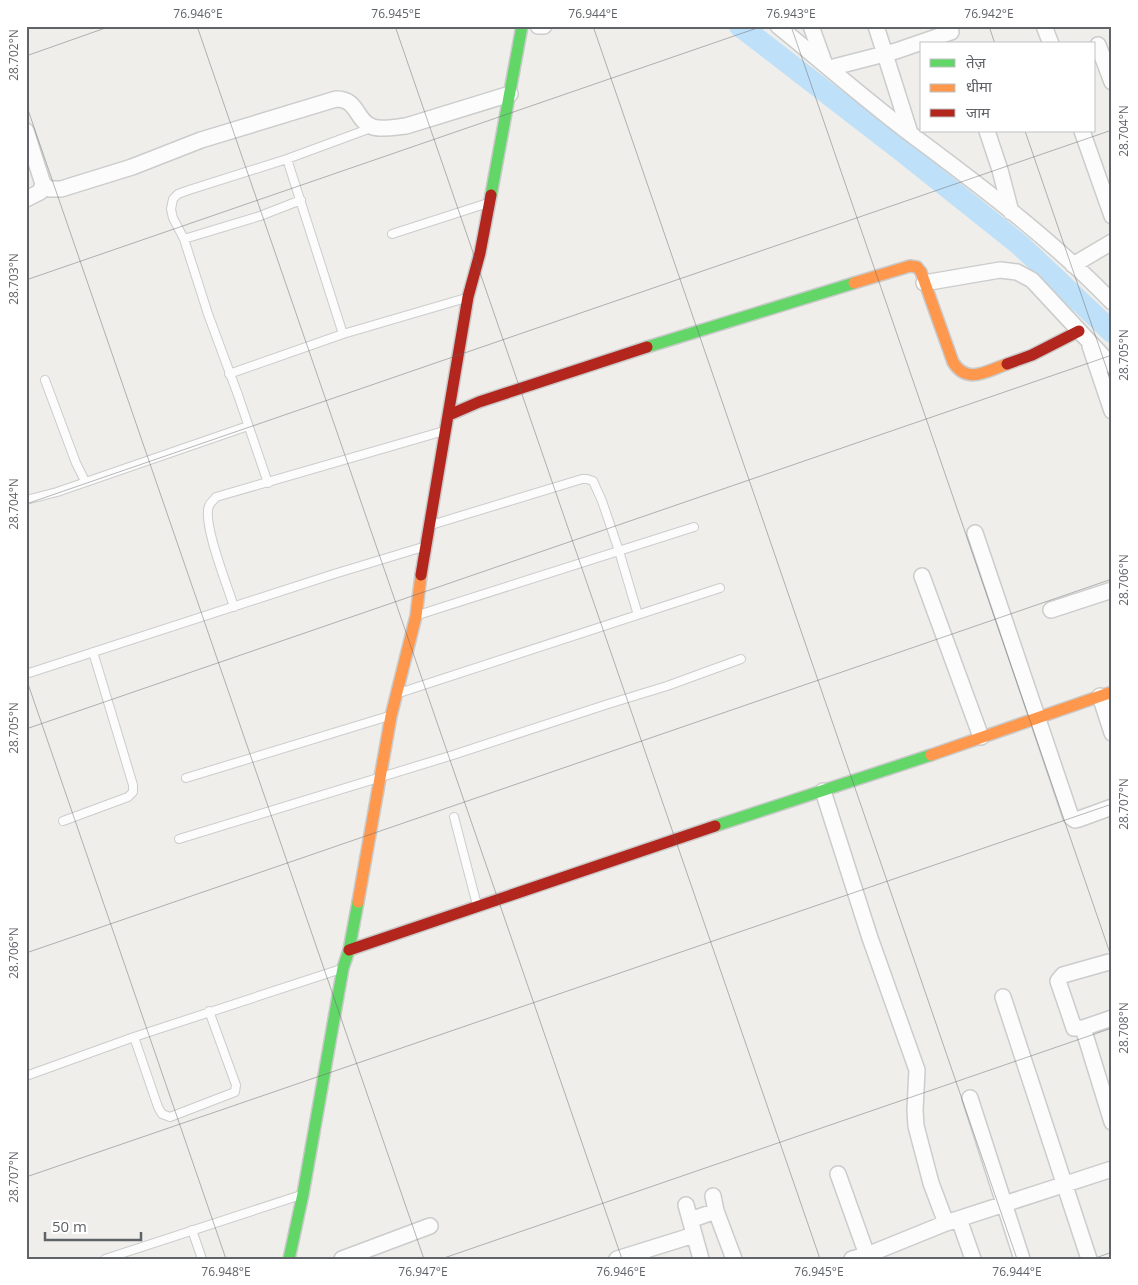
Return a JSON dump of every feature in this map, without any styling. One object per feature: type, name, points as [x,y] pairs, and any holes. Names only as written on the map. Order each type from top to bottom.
[{"type":"street","points":[[289,1259],[303,1194],[342,968],[349,950],[391,716],[416,616],[425,546],[450,415],[468,297],[480,253],[522,26]]},
{"type":"street","points":[[538,26],[544,26]]},
{"type":"street","points":[[778,26],[910,133],[1043,236],[1112,302]]},
{"type":"street","points":[[811,26],[827,66]]},
{"type":"street","points":[[876,26],[910,133]]},
{"type":"street","points":[[1044,26],[1050,42]]},
{"type":"street","points":[[924,42],[952,34]]},
{"type":"street","points":[[827,66],[920,43]]},
{"type":"street","points":[[1098,45],[1112,82]]},
{"type":"street","points":[[36,175],[49,189],[61,189],[132,167],[201,140],[336,99],[345,99],[361,118],[373,127],[388,128],[406,126],[510,94]]},
{"type":"street","points":[[26,132],[40,192],[26,199]]},
{"type":"street","points":[[987,132],[1011,212]]},
{"type":"street","points":[[1082,132],[1112,216]]},
{"type":"street","points":[[1073,265],[1112,242]]},
{"type":"street","points":[[450,415],[479,402],[685,335],[910,266],[917,267],[921,272],[953,362],[960,373],[967,376],[1032,355],[1083,335]]},
{"type":"street","points":[[924,283],[1000,270],[1017,272],[1032,280],[1112,366]]},
{"type":"street","points":[[1083,335],[1112,411]]},
{"type":"street","points":[[975,533],[1072,818],[1075,820],[1079,819],[1112,807]]},
{"type":"street","points":[[922,576],[981,737]]},
{"type":"street","points":[[1051,610],[1112,590]]},
{"type":"street","points":[[349,950],[824,791],[1106,694],[1112,733]]},
{"type":"street","points":[[824,791],[870,938],[915,1064],[917,1081],[914,1110],[916,1126],[931,1183],[972,1259]]},
{"type":"street","points":[[1109,962],[1063,975],[1058,981],[1074,1028],[1083,1028],[1112,1018]]},
{"type":"street","points":[[1003,996],[1089,1259]]},
{"type":"street","points":[[1083,1028],[1112,1122]]},
{"type":"street","points":[[970,1098],[1022,1259]]},
{"type":"street","points":[[852,1259],[867,1255],[953,1221],[1112,1169]]},
{"type":"street","points":[[838,1174],[867,1255]]},
{"type":"street","points":[[618,1259],[692,1227],[714,1203],[734,1259]]},
{"type":"street","points":[[686,1205],[701,1259]]},
{"type":"street","points":[[342,1259],[430,1226]]},
{"type":"lane","points":[[268,483],[208,314],[184,239],[173,218],[171,210],[172,200],[178,194],[288,159],[373,127]]},
{"type":"lane","points":[[288,159],[343,334]]},
{"type":"lane","points":[[184,239],[260,216],[301,200]]},
{"type":"lane","points":[[392,234],[489,203]]},
{"type":"lane","points":[[229,374],[343,334],[468,297]]},
{"type":"lane","points":[[46,380],[76,463],[85,481]]},
{"type":"lane","points":[[26,500],[248,426]]},
{"type":"lane","points":[[234,607],[211,535],[208,515],[209,505],[216,497],[447,431]]},
{"type":"lane","points":[[429,525],[587,479],[592,481],[596,486],[620,551],[638,615]]},
{"type":"lane","points":[[416,616],[694,527]]},
{"type":"lane","points":[[26,674],[425,546]]},
{"type":"lane","points":[[397,694],[720,588]]},
{"type":"lane","points":[[63,821],[128,798],[132,792],[133,785],[93,652]]},
{"type":"lane","points":[[179,838],[381,777],[667,686],[741,659]]},
{"type":"lane","points":[[186,778],[391,716]]},
{"type":"lane","points":[[454,817],[478,907]]},
{"type":"lane","points":[[26,1076],[134,1037],[342,968]]},
{"type":"lane","points":[[134,1037],[158,1107],[162,1114],[170,1117],[235,1092],[236,1085],[209,1012]]},
{"type":"lane","points":[[105,1259],[303,1194]]},
{"type":"lane","points":[[192,1230],[202,1259]]},
{"type":"waterway","points":[[740,26],[901,150],[1020,245],[1112,332]]},
{"type":"traffic: fast","points":[[491,195],[522,26]]},
{"type":"traffic: fast","points":[[647,347],[854,283]]},
{"type":"traffic: fast","points":[[715,826],[931,755]]},
{"type":"traffic: fast","points":[[289,1259],[303,1194],[343,968],[349,950],[358,902]]},
{"type":"traffic: slow","points":[[854,283],[910,266],[917,267],[921,272],[953,362],[959,369],[971,375],[985,373],[1007,364]]},
{"type":"traffic: slow","points":[[358,902],[391,716],[416,616],[421,575]]},
{"type":"traffic: slow","points":[[931,755],[1112,692]]},
{"type":"traffic: jam","points":[[421,575],[468,297],[480,253],[491,195]]},
{"type":"traffic: jam","points":[[1007,364],[1032,355],[1079,331]]},
{"type":"traffic: jam","points":[[449,415],[479,402],[647,347]]},
{"type":"traffic: jam","points":[[349,950],[715,826]]}]
